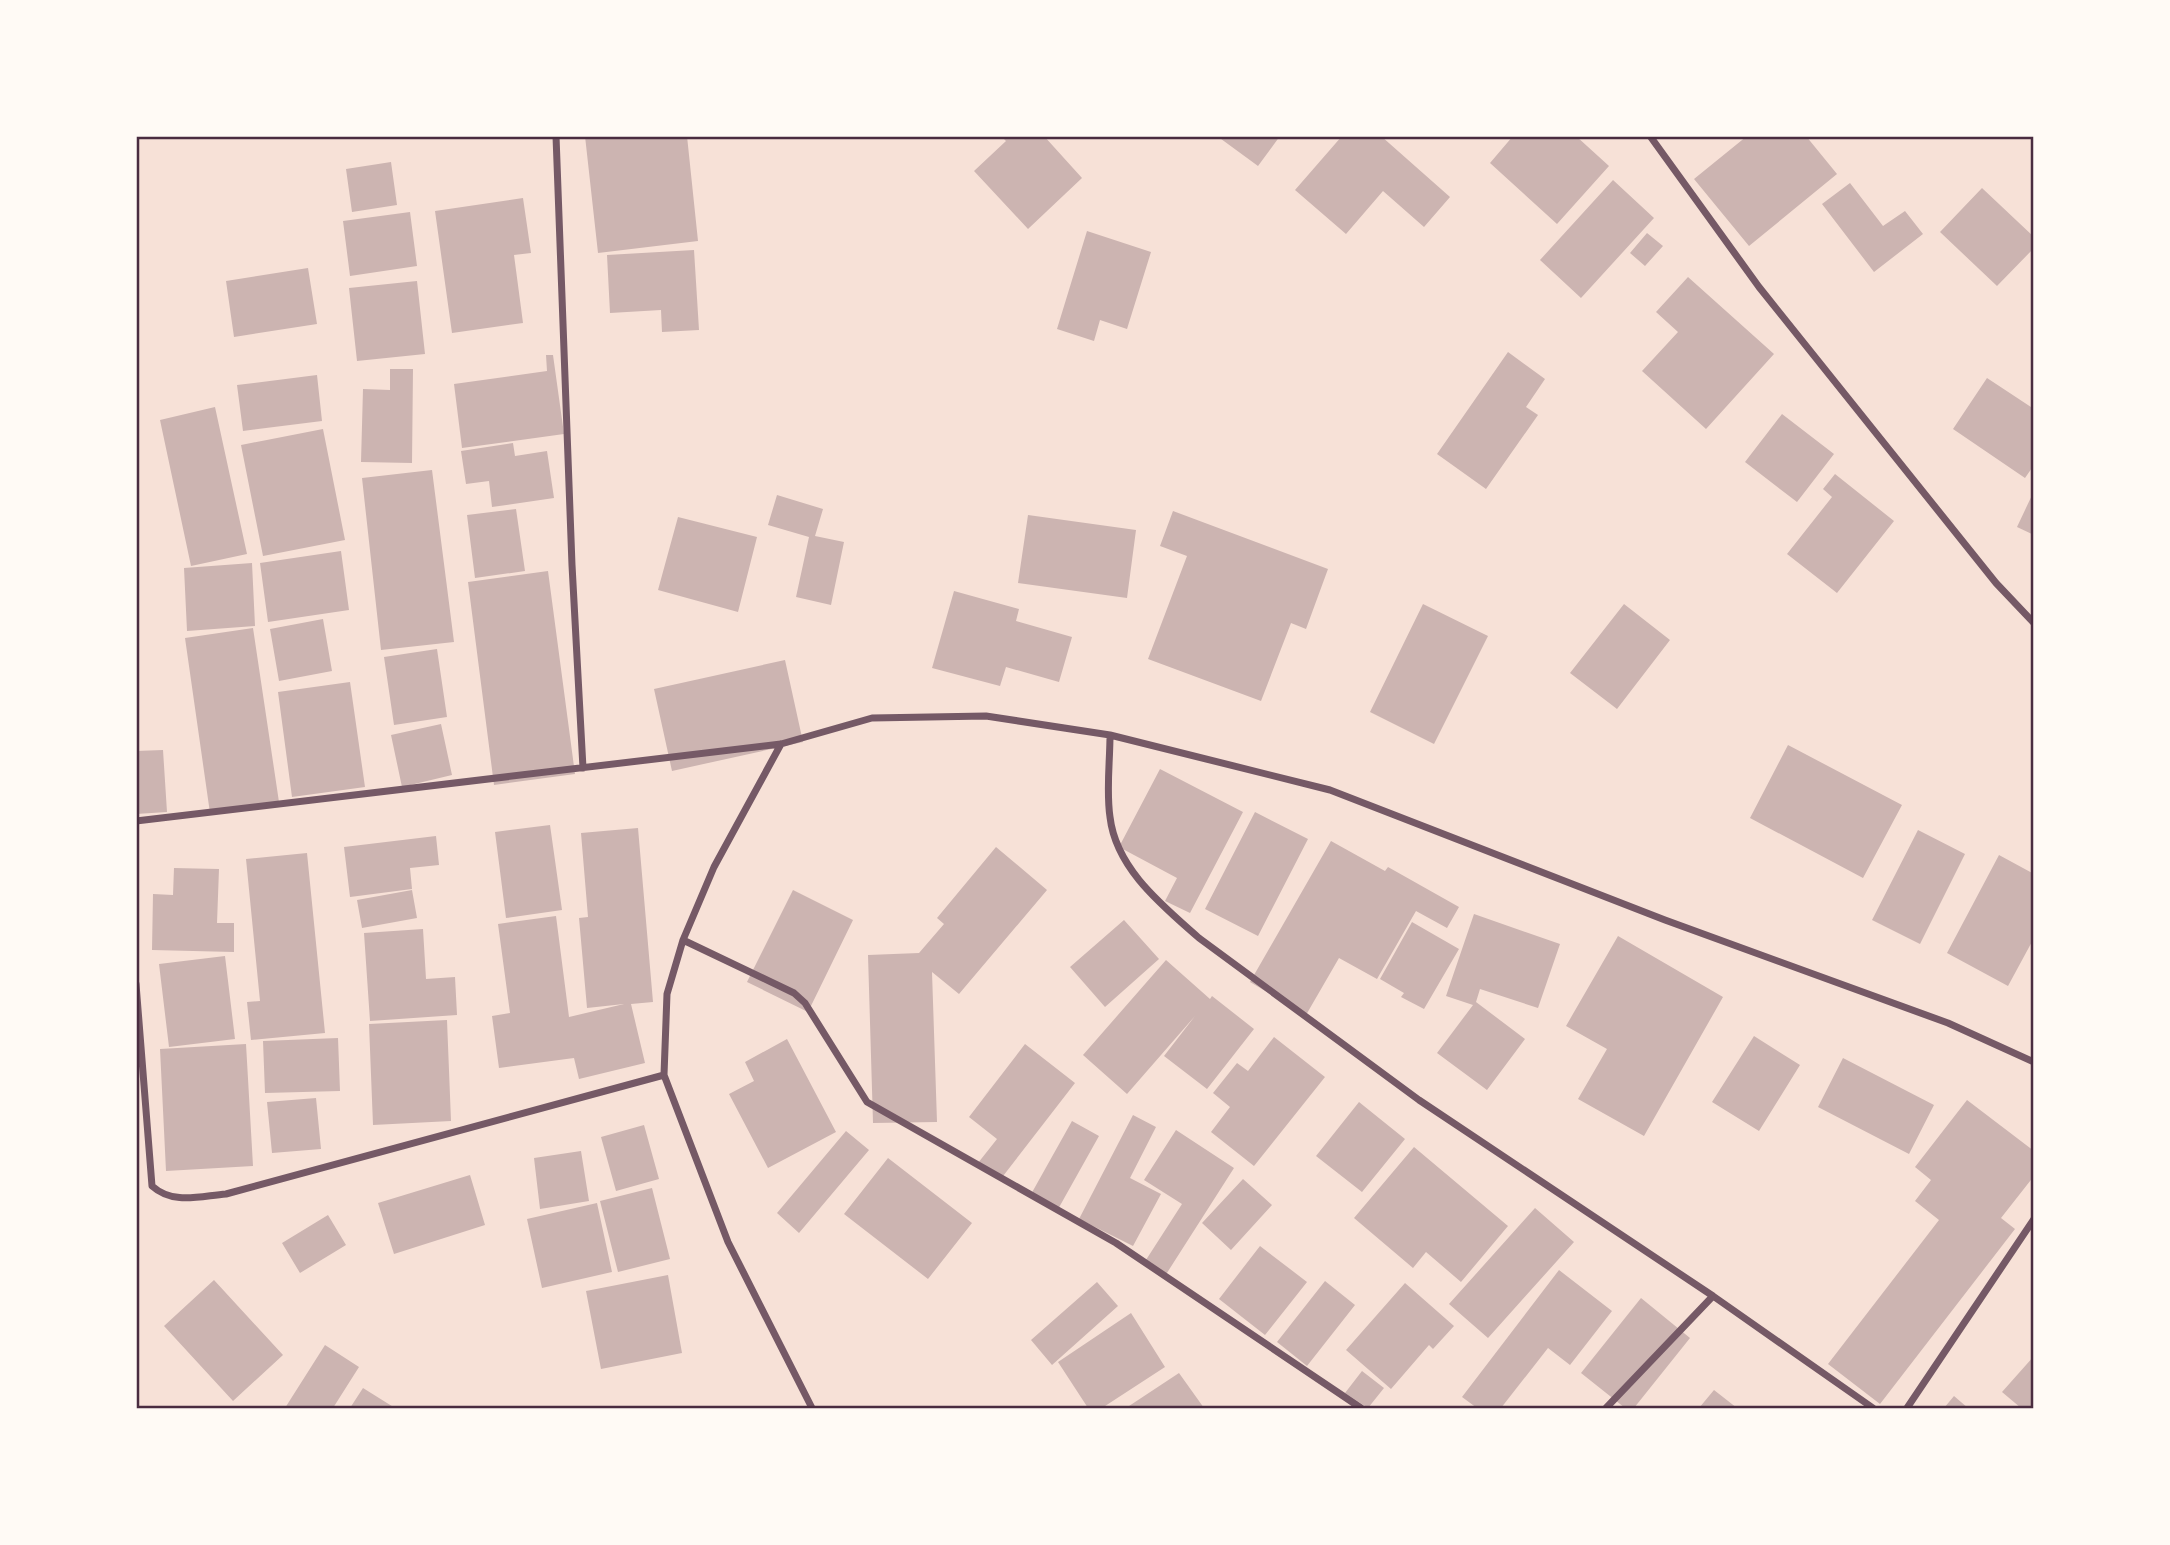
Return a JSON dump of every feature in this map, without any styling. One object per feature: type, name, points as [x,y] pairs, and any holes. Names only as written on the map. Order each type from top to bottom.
[{"type":"street","points":[[556,136],[572,565],[583,768]]},
{"type":"street","points":[[1650,136],[1759,287],[1996,583],[2034,623]]},
{"type":"street","points":[[136,821],[781,744],[872,718],[986,716],[1110,735],[1329,790],[1665,920],[1948,1023],[2034,1062]]},
{"type":"street","points":[[1110,735],[1110,819],[1129,869],[1165,909],[1199,938],[1419,1100],[1713,1296],[1872,1409]]},
{"type":"street","points":[[781,744],[714,867],[683,940],[667,995],[664,1075],[728,1242],[812,1409]]},
{"type":"street","points":[[683,940],[794,993],[806,1003],[860,1093],[879,1111],[965,1156],[1116,1243],[1361,1409]]},
{"type":"street","points":[[136,984],[152,1186],[161,1194],[175,1199],[226,1194],[664,1075]]},
{"type":"street","points":[[1907,1409],[2034,1219]]},
{"type":"street","points":[[1606,1409],[1713,1296]]},
{"type":"building","points":[[585,136],[687,136],[698,241],[598,253]]},
{"type":"building","points":[[1001,136],[1044,136],[1082,178],[1028,229],[974,171],[1006,141]]},
{"type":"building","points":[[1217,136],[1280,136],[1258,166]]},
{"type":"building","points":[[1342,136],[1381,136],[1450,197],[1424,227],[1383,191],[1346,234],[1295,190]]},
{"type":"building","points":[[1513,136],[1576,136],[1609,166],[1557,224],[1490,163]]},
{"type":"building","points":[[1747,136],[1806,136],[1837,174],[1749,246],[1694,179]]},
{"type":"building","points":[[391,162],[397,205],[352,212],[346,169]]},
{"type":"building","points":[[1613,180],[1654,218],[1581,298],[1540,260]]},
{"type":"building","points":[[1850,183],[1883,226],[1905,211],[1923,234],[1874,272],[1822,204]]},
{"type":"building","points":[[1982,188],[2034,237],[2034,248],[1997,286],[1940,232]]},
{"type":"building","points":[[523,198],[531,253],[514,255],[523,323],[452,333],[435,211]]},
{"type":"building","points":[[410,212],[417,266],[350,276],[343,221]]},
{"type":"building","points":[[1087,231],[1151,252],[1127,329],[1100,320],[1094,341],[1057,329]]},
{"type":"building","points":[[1647,233],[1663,246],[1645,266],[1630,253]]},
{"type":"building","points":[[694,250],[699,330],[662,332],[661,310],[610,313],[607,255]]},
{"type":"building","points":[[308,268],[317,324],[234,337],[226,281]]},
{"type":"building","points":[[1688,277],[1774,354],[1706,429],[1642,371],[1678,332],[1656,312]]},
{"type":"building","points":[[417,281],[425,354],[357,361],[349,288]]},
{"type":"building","points":[[1508,352],[1545,379],[1526,407],[1538,415],[1486,489],[1437,454]]},
{"type":"building","points":[[546,355],[553,355],[564,434],[462,448],[454,384],[547,371]]},
{"type":"building","points":[[390,369],[413,369],[412,463],[361,462],[363,389],[390,390]]},
{"type":"building","points":[[317,375],[322,421],[243,431],[237,385]]},
{"type":"building","points":[[1987,378],[2034,409],[2034,465],[2025,478],[1953,429]]},
{"type":"building","points":[[215,407],[247,554],[191,566],[160,420]]},
{"type":"building","points":[[1782,414],[1834,454],[1797,502],[1745,462]]},
{"type":"building","points":[[323,429],[345,540],[263,556],[241,445]]},
{"type":"building","points":[[513,443],[515,456],[547,451],[554,498],[492,507],[489,481],[466,484],[461,451]]},
{"type":"building","points":[[432,470],[454,642],[381,650],[362,478]]},
{"type":"building","points":[[1835,474],[1894,521],[1837,593],[1787,554],[1832,497],[1823,489]]},
{"type":"building","points":[[2034,491],[2034,535],[2017,527]]},
{"type":"building","points":[[777,495],[823,509],[815,536],[844,542],[831,605],[796,597],[809,537],[768,525]]},
{"type":"building","points":[[516,509],[525,571],[475,578],[467,515]]},
{"type":"building","points":[[1173,511],[1328,569],[1306,629],[1291,623],[1261,701],[1148,659],[1187,556],[1160,546]]},
{"type":"building","points":[[1028,515],[1136,530],[1127,598],[1018,583]]},
{"type":"building","points":[[678,517],[757,537],[738,612],[658,590]]},
{"type":"building","points":[[341,551],[349,610],[268,622],[260,563]]},
{"type":"building","points":[[252,563],[255,626],[187,631],[184,568]]},
{"type":"building","points":[[548,571],[575,774],[494,785],[468,582]]},
{"type":"building","points":[[954,591],[1019,609],[1016,621],[1072,637],[1059,682],[1006,667],[1000,686],[932,668]]},
{"type":"building","points":[[1423,604],[1488,636],[1434,744],[1370,712]]},
{"type":"building","points":[[1624,604],[1670,640],[1617,709],[1570,673]]},
{"type":"building","points":[[323,619],[332,671],[279,681],[270,629]]},
{"type":"building","points":[[253,628],[279,802],[210,813],[185,638]]},
{"type":"building","points":[[437,649],[447,717],[394,725],[384,657]]},
{"type":"building","points":[[785,660],[803,742],[672,771],[654,689]]},
{"type":"building","points":[[350,682],[365,787],[292,797],[278,692]]},
{"type":"building","points":[[441,724],[452,775],[402,787],[391,735]]},
{"type":"building","points":[[1788,745],[1902,805],[1863,878],[1750,818]]},
{"type":"building","points":[[163,750],[167,812],[136,814],[136,751]]},
{"type":"building","points":[[1160,769],[1243,812],[1190,913],[1165,901],[1177,878],[1119,847]]},
{"type":"building","points":[[1255,812],[1308,839],[1258,936],[1205,909]]},
{"type":"building","points":[[550,825],[562,910],[506,918],[495,832]]},
{"type":"building","points":[[638,828],[653,1002],[631,1004],[645,1063],[579,1079],[574,1058],[499,1068],[492,1016],[510,1013],[498,924],[556,916],[569,1017],[624,1004],[587,1008],[579,918],[588,917],[581,833]]},
{"type":"building","points":[[1918,830],[1965,854],[1920,944],[1872,920]]},
{"type":"building","points":[[436,836],[439,865],[410,868],[412,889],[350,897],[344,847]]},
{"type":"building","points":[[1331,841],[1385,871],[1388,867],[1459,907],[1447,928],[1416,911],[1377,979],[1339,958],[1306,1015],[1250,982]]},
{"type":"building","points":[[996,847],[1047,890],[959,994],[932,972],[937,1122],[873,1123],[868,955],[919,953],[944,924],[937,918]]},
{"type":"building","points":[[307,853],[325,1033],[251,1040],[247,1002],[260,1001],[246,859]]},
{"type":"building","points":[[1999,855],[2034,874],[2034,938],[2008,986],[1947,953]]},
{"type":"building","points":[[174,868],[219,869],[217,923],[234,923],[234,952],[152,950],[153,894],[173,895]]},
{"type":"building","points":[[412,890],[417,918],[362,928],[357,900]]},
{"type":"building","points":[[793,890],[853,920],[808,1012],[747,982]]},
{"type":"building","points":[[1474,914],[1560,944],[1538,1008],[1480,989],[1476,1002],[1525,1039],[1487,1090],[1437,1053],[1473,1005],[1446,996]]},
{"type":"building","points":[[1124,920],[1159,959],[1105,1007],[1070,967]]},
{"type":"building","points":[[1412,922],[1459,949],[1424,1009],[1401,997],[1404,993],[1380,979]]},
{"type":"building","points":[[423,929],[426,979],[455,977],[457,1015],[370,1021],[364,933]]},
{"type":"building","points":[[1618,936],[1723,997],[1644,1136],[1578,1099],[1607,1049],[1566,1026]]},
{"type":"building","points":[[225,956],[235,1039],[169,1047],[159,964]]},
{"type":"building","points":[[1166,960],[1210,999],[1212,996],[1254,1029],[1207,1089],[1164,1056],[1195,1016],[1127,1094],[1083,1055]]},
{"type":"building","points":[[447,1020],[451,1121],[373,1125],[369,1024]]},
{"type":"building","points":[[1754,1036],[1800,1065],[1759,1131],[1712,1102]]},
{"type":"building","points":[[1274,1037],[1325,1077],[1254,1166],[1211,1132],[1230,1107],[1213,1093],[1237,1063],[1248,1071]]},
{"type":"building","points":[[338,1038],[340,1091],[265,1093],[263,1041]]},
{"type":"building","points":[[787,1039],[836,1132],[768,1168],[729,1094],[754,1081],[745,1062]]},
{"type":"building","points":[[246,1044],[253,1166],[166,1171],[160,1049]]},
{"type":"building","points":[[1025,1044],[1075,1083],[1000,1180],[978,1163],[997,1139],[969,1117]]},
{"type":"building","points":[[1843,1058],[1934,1105],[1909,1154],[1818,1107]]},
{"type":"building","points":[[316,1098],[321,1149],[272,1153],[267,1102]]},
{"type":"building","points":[[1967,1100],[2034,1151],[2034,1176],[2001,1218],[2015,1229],[1880,1404],[1828,1364],[1939,1220],[1915,1201],[1931,1180],[1915,1167]]},
{"type":"building","points":[[1359,1102],[1405,1139],[1362,1192],[1316,1156]]},
{"type":"building","points":[[1133,1115],[1156,1127],[1130,1178],[1161,1194],[1133,1246],[1079,1219]]},
{"type":"building","points":[[1072,1121],[1099,1136],[1057,1211],[1030,1196]]},
{"type":"building","points":[[644,1125],[659,1179],[616,1191],[601,1137]]},
{"type":"building","points":[[1176,1130],[1234,1168],[1165,1276],[1144,1263],[1182,1204],[1144,1180]]},
{"type":"building","points":[[846,1131],[869,1150],[799,1233],[777,1213]]},
{"type":"building","points":[[1414,1147],[1508,1226],[1461,1282],[1426,1252],[1413,1268],[1354,1218]]},
{"type":"building","points":[[581,1151],[589,1201],[540,1209],[534,1158]]},
{"type":"building","points":[[888,1158],[972,1223],[928,1279],[844,1214]]},
{"type":"building","points":[[470,1175],[485,1225],[394,1254],[378,1203]]},
{"type":"building","points":[[1243,1179],[1272,1205],[1231,1250],[1202,1223]]},
{"type":"building","points":[[652,1188],[670,1259],[618,1272],[600,1201]]},
{"type":"building","points":[[597,1203],[612,1272],[542,1288],[527,1219]]},
{"type":"building","points":[[1535,1208],[1574,1242],[1488,1338],[1449,1304]]},
{"type":"building","points":[[328,1215],[346,1245],[300,1273],[282,1243]]},
{"type":"building","points":[[1260,1246],[1307,1282],[1265,1335],[1219,1299]]},
{"type":"building","points":[[1559,1270],[1612,1311],[1570,1365],[1548,1348],[1501,1408],[1477,1408],[1462,1397]]},
{"type":"building","points":[[668,1275],[682,1353],[601,1369],[586,1291]]},
{"type":"building","points":[[214,1280],[283,1355],[233,1401],[164,1326]]},
{"type":"building","points":[[1325,1281],[1355,1305],[1307,1366],[1277,1342]]},
{"type":"building","points":[[1097,1282],[1118,1306],[1052,1365],[1031,1340]]},
{"type":"building","points":[[1405,1283],[1454,1326],[1433,1349],[1429,1345],[1391,1389],[1346,1350]]},
{"type":"building","points":[[1641,1298],[1690,1338],[1634,1408],[1625,1408],[1581,1373]]},
{"type":"building","points":[[1131,1313],[1165,1367],[1102,1408],[1088,1408],[1058,1362]]},
{"type":"building","points":[[325,1345],[359,1367],[333,1408],[285,1408]]},
{"type":"building","points":[[2034,1356],[2034,1408],[2021,1408],[2002,1392]]},
{"type":"building","points":[[1362,1371],[1384,1388],[1368,1408],[1345,1393]]},
{"type":"building","points":[[1179,1373],[1204,1408],[1126,1408]]},
{"type":"building","points":[[363,1388],[395,1408],[350,1408]]},
{"type":"building","points":[[1714,1390],[1737,1408],[1699,1408]]},
{"type":"building","points":[[1954,1396],[1968,1408],[1944,1408]]}]
